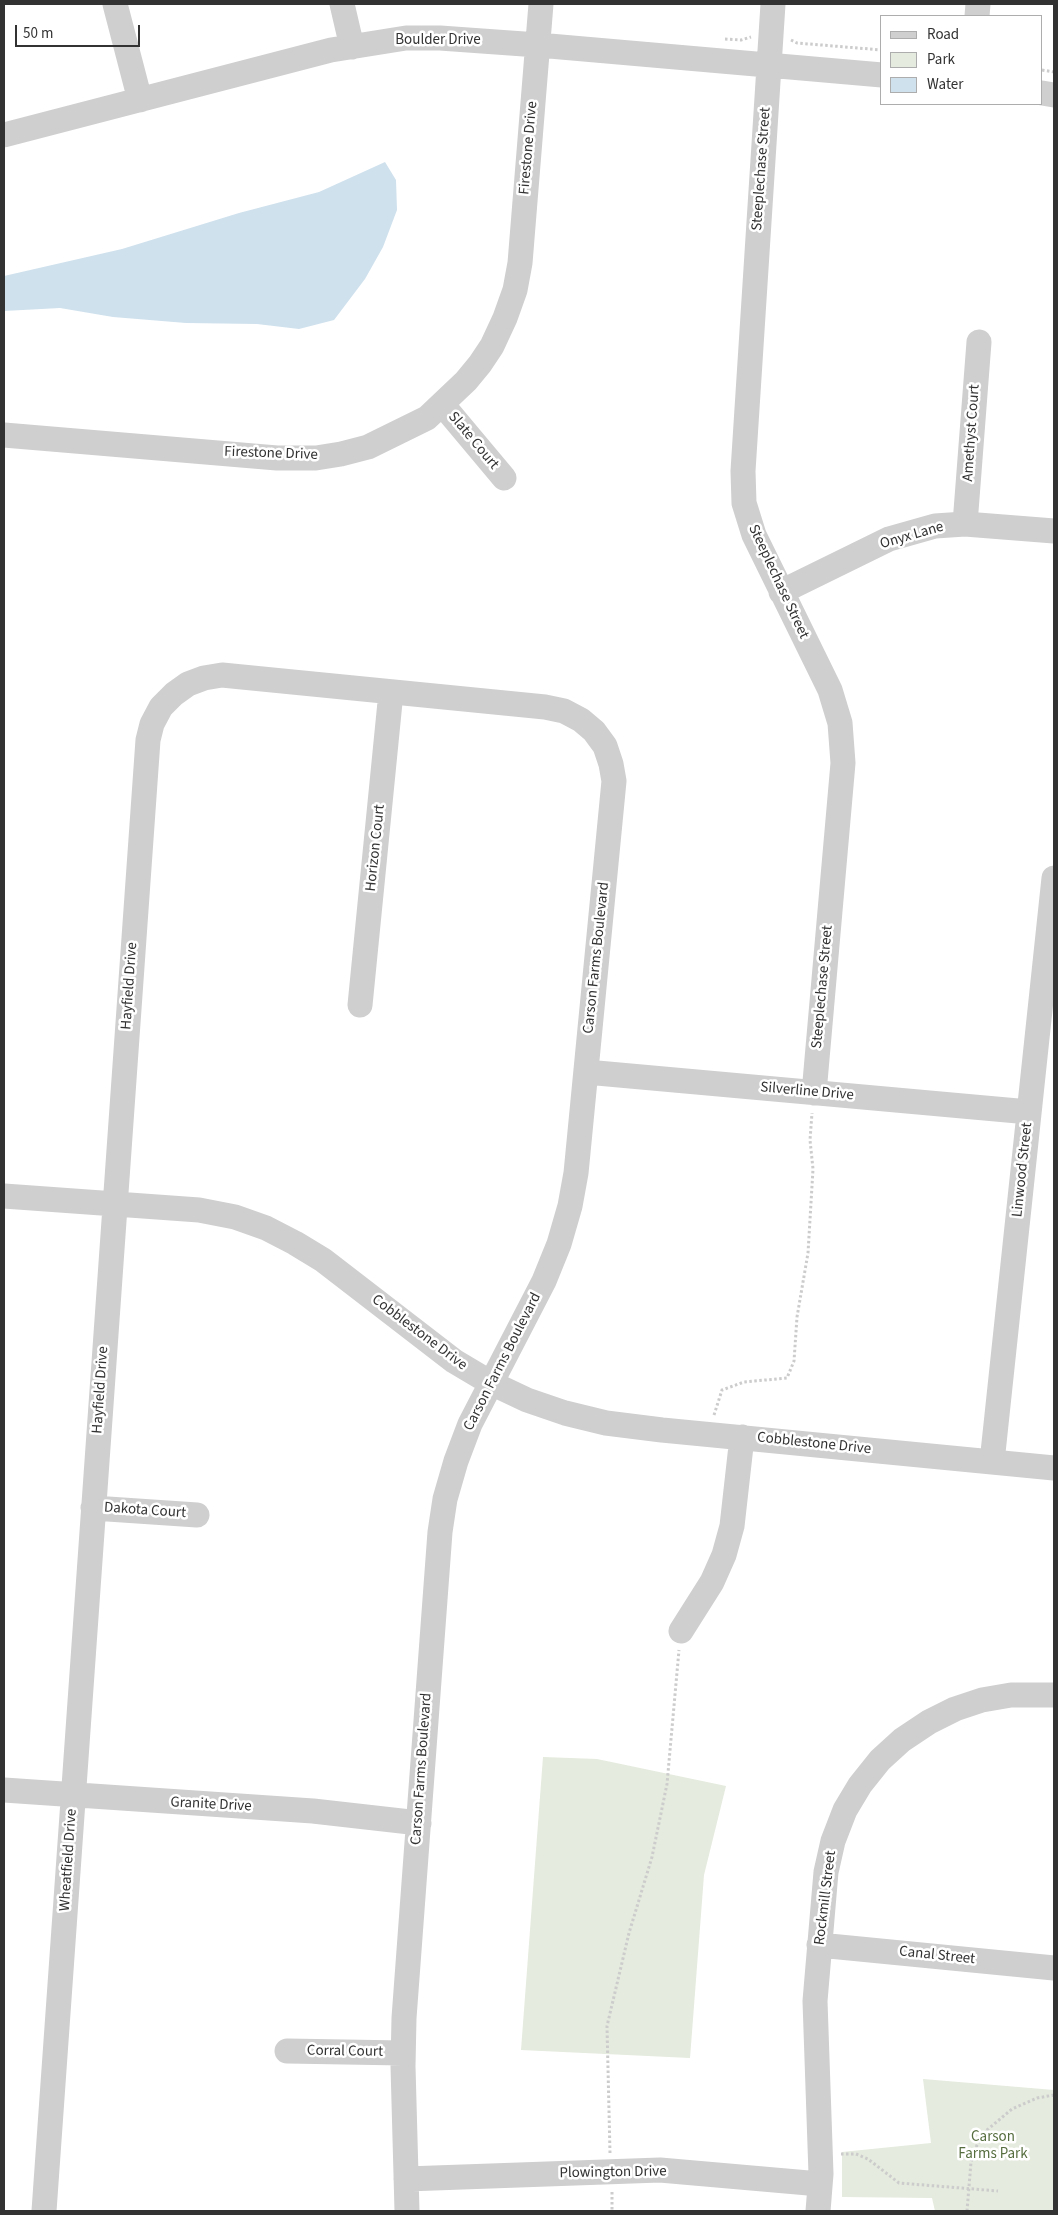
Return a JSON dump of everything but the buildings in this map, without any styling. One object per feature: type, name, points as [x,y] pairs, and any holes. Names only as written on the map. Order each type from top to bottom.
[{"type":"street","points":[[115,4],[140,100]]},
{"type":"street","points":[[342,4],[352,47]]},
{"type":"street","name":"Firestone Drive","points":[[4,435],[277,458],[316,458],[368,447],[427,418],[466,381],[492,346],[515,290],[520,263],[540,4]]},
{"type":"street","name":"Steeplechase Street","points":[[773,4],[743,471],[744,503],[754,535],[830,690],[840,723],[843,763],[814,1093]]},
{"type":"street","name":"Boulder Drive","points":[[4,135],[331,50],[406,38],[440,38],[538,45],[880,75]]},
{"type":"street","name":"Amethyst Court","points":[[965,524],[979,342]]},
{"type":"street","name":"Slate Court","points":[[442,404],[504,478]]},
{"type":"street","name":"Onyx Lane","points":[[781,592],[889,539],[935,526],[965,524],[1054,531]]},
{"type":"street","name":"Hayfield Drive","points":[[93,1508],[148,740],[152,724],[161,707],[174,694],[188,684],[204,678],[222,676],[391,692]]},
{"type":"street","name":"Horizon Court","points":[[360,1005],[391,692]]},
{"type":"street","name":"Carson Farms Boulevard","points":[[391,692],[545,707],[564,711],[587,726],[605,746],[612,764],[614,781],[576,1173],[570,1206],[559,1244],[544,1281],[470,1424],[456,1461],[440,1532],[403,2053],[407,2211]]},
{"type":"street","name":"Linwood Street","points":[[992,1462],[1054,878]]},
{"type":"street","name":"Silverline Drive","points":[[586,1072],[1029,1112]]},
{"type":"street","name":"Cobblestone Drive","points":[[4,1196],[199,1210],[235,1217],[266,1228],[323,1260],[454,1361],[491,1383],[527,1400],[564,1413],[606,1423],[1054,1468]]},
{"type":"street","points":[[681,1631],[712,1582],[724,1555],[732,1526],[742,1437]]},
{"type":"street","name":"Dakota Court","points":[[93,1508],[198,1515]]},
{"type":"street","name":"Wheatfield Drive","points":[[44,2211],[93,1508]]},
{"type":"street","name":"Rockmill Street","points":[[818,2211],[820,2153],[815,2001],[826,1872],[833,1841],[845,1810],[860,1785],[880,1760],[902,1740],[928,1722],[954,1709],[982,1700],[1011,1695],[1054,1695]]},
{"type":"street","name":"Granite Drive","points":[[4,1790],[313,1811],[418,1823]]},
{"type":"street","name":"Canal Street","points":[[819,1945],[1054,1968]]},
{"type":"street","name":"Corral Court","points":[[287,2050],[403,2053]]},
{"type":"street","name":"Plowington Drive","points":[[406,2179],[660,2170],[820,2184]]},
{"type":"path","points":[[713,1435],[714,1414],[722,1390],[744,1382],[787,1378],[794,1362],[797,1317],[808,1253],[813,1169],[811,1122],[814,1093]]},
{"type":"path","points":[[612,2211],[607,2026],[629,1933],[652,1857],[667,1784],[681,1631]]},
{"type":"path","points":[[968,2211],[971,2162],[976,2145],[987,2130],[1012,2109],[1037,2098],[1054,2095]]},
{"type":"path","points":[[820,2153],[856,2154],[868,2159],[899,2183],[998,2191]]},
{"type":"green space","points":[[543,1757],[597,1759],[726,1786],[704,1875],[690,2058],[521,2050]]},
{"type":"green space","name":"Carson Farms Park","points":[[923,2079],[1054,2090],[1054,2211],[935,2211],[932,2198],[842,2197],[842,2152],[931,2143]]},
{"type":"water","points":[[385,162],[396,180],[397,210],[383,247],[365,279],[334,320],[299,329],[257,324],[186,323],[113,317],[60,308],[4,311],[4,276],[122,249],[239,213],[319,192]]}]
